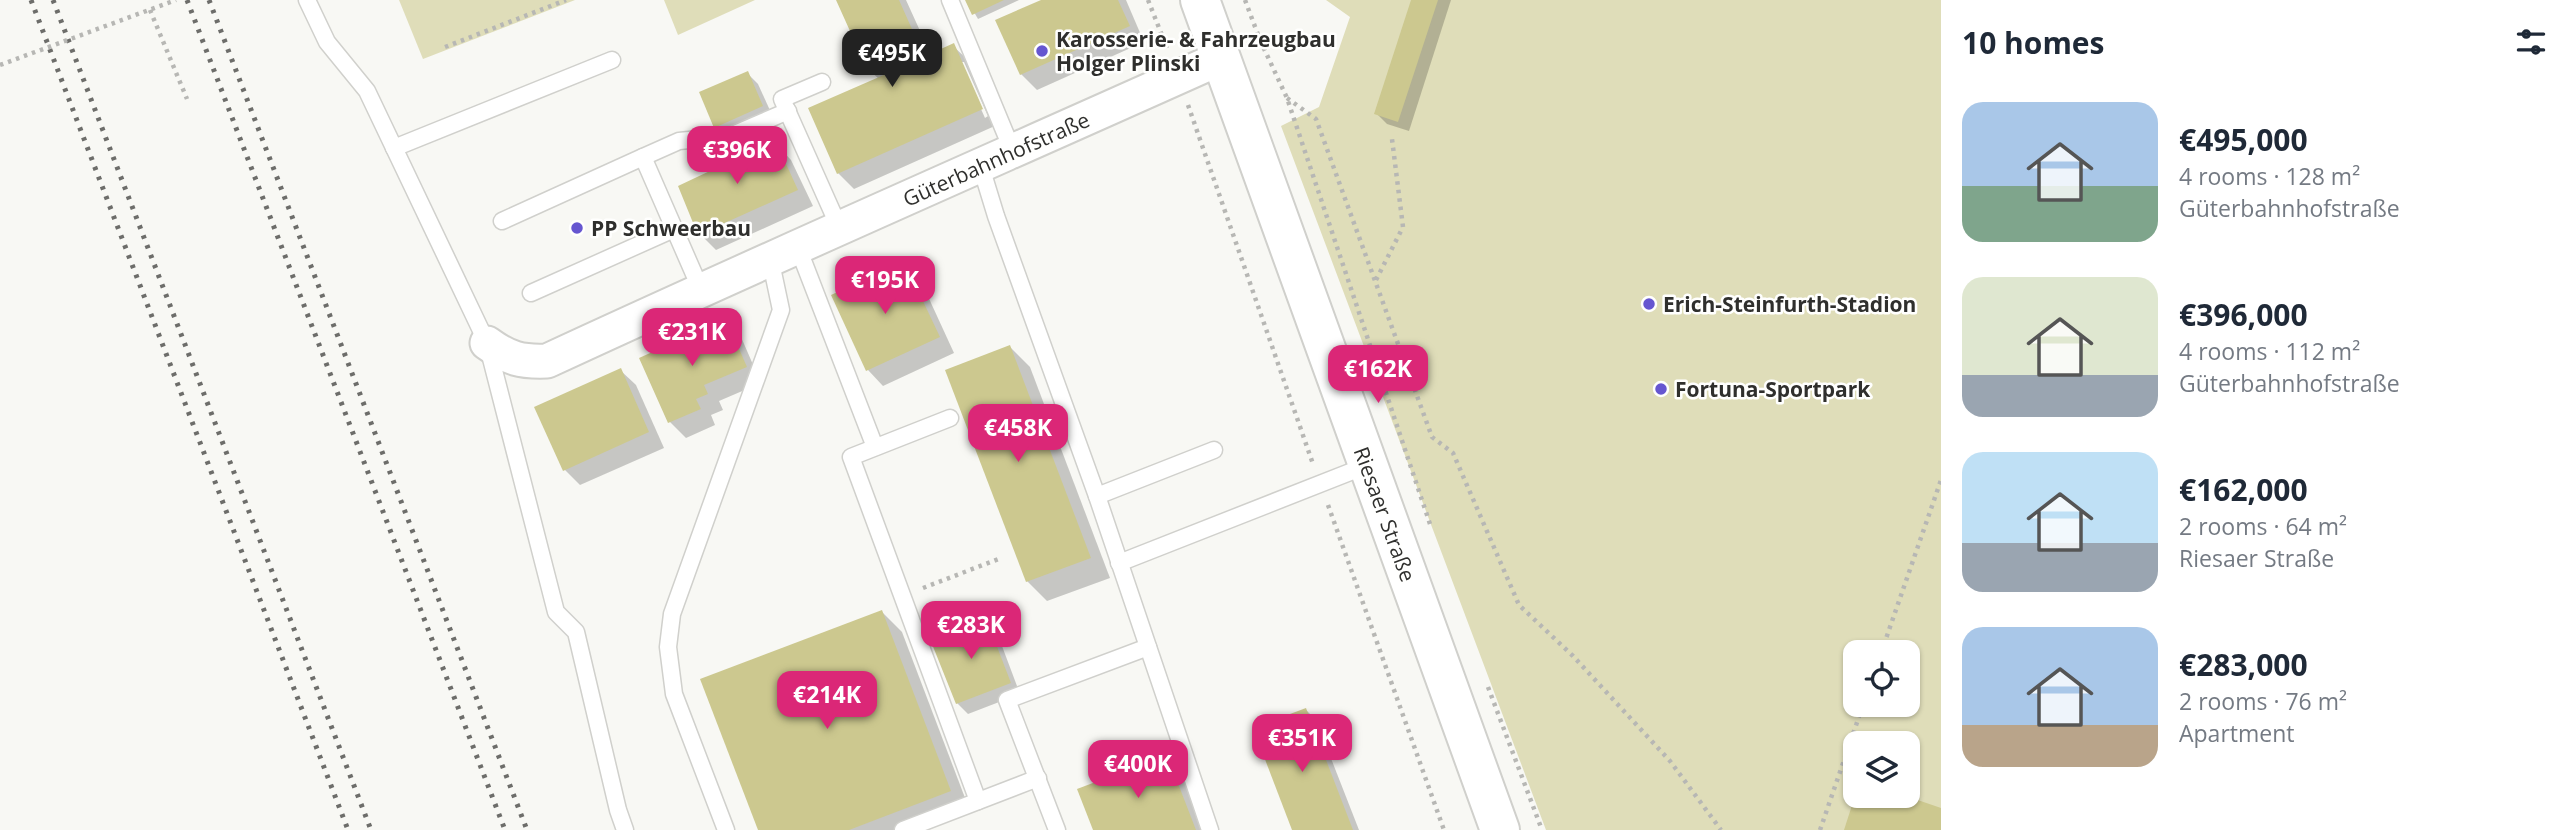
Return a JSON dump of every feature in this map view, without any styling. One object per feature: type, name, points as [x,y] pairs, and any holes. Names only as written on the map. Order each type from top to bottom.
[{"type":"main road","name":"Riesaer Straße","points":[[1199,0],[1500,830]]},
{"type":"street","name":"Güterbahnhofstraße","points":[[488,343],[506,356],[526,362],[547,361],[783,252],[982,167],[1221,58]]},
{"type":"lane","points":[[307,0],[327,42],[367,91],[488,343],[556,612],[576,632],[625,830]]},
{"type":"lane","points":[[950,0],[1013,152]]},
{"type":"lane","points":[[394,148],[612,60]]},
{"type":"lane","points":[[822,82],[782,99],[839,227]]},
{"type":"lane","points":[[502,221],[679,141],[730,136],[788,111]]},
{"type":"lane","points":[[643,157],[701,290]]},
{"type":"lane","points":[[982,167],[996,216],[1097,496],[1210,830]]},
{"type":"lane","points":[[531,293],[674,229]]},
{"type":"lane","points":[[783,252],[875,447]]},
{"type":"lane","points":[[726,830],[674,694],[668,647],[672,614],[782,310],[783,252]]},
{"type":"lane","points":[[950,418],[851,457],[978,801]]},
{"type":"lane","points":[[1097,496],[1214,450]]},
{"type":"lane","points":[[1119,563],[1368,465]]},
{"type":"lane","points":[[1057,830],[1007,700],[1148,647]]},
{"type":"lane","points":[[903,830],[1038,778]]},
{"type":"path","points":[[0,65],[176,0]]},
{"type":"path","points":[[445,47],[566,0]]},
{"type":"path","points":[[1148,0],[1178,77],[1444,830]]},
{"type":"path","points":[[1245,0],[1287,98],[1434,536]]},
{"type":"path","points":[[150,10],[187,99]]},
{"type":"path","points":[[1287,98],[1316,119],[1432,436],[1453,453],[1519,605],[1573,656],[1670,761],[1721,830]]},
{"type":"path","points":[[1376,280],[1403,227],[1392,139]]},
{"type":"path","points":[[1886,640],[1941,480]]},
{"type":"path","points":[[902,596],[1001,558]]},
{"type":"path","points":[[1485,677],[1542,830]]},
{"type":"path","points":[[1820,830],[1859,717]]},
{"type":"shaded area","points":[[399,0],[575,0],[423,59]]},
{"type":"shaded area","points":[[664,0],[755,0],[678,35]]},
{"type":"shaded area","name":"Fortuna-Sportpark","points":[[1326,0],[1941,0],[1941,830],[1546,830],[1281,126],[1319,107],[1350,17]]},
{"type":"building","points":[[836,0],[899,0],[920,47],[906,54],[910,63],[954,43],[983,109],[837,174],[808,108],[886,74],[881,64],[868,71]]},
{"type":"building","points":[[965,0],[1004,0],[972,15]]},
{"type":"building","name":"Karosserie- & Fahrzeugbau Holger Plinski","points":[[1041,0],[1118,0],[1130,26],[1020,75],[995,20]]},
{"type":"building","points":[[1411,0],[1438,0],[1398,122],[1374,114]]},
{"type":"building","points":[[748,71],[763,106],[714,128],[699,92]]},
{"type":"building","points":[[776,142],[798,190],[698,235],[678,186],[714,169],[715,154],[728,148],[746,155]]},
{"type":"building","points":[[904,261],[940,337],[866,371],[831,295]]},
{"type":"building","points":[[726,319],[747,367],[704,385],[708,394],[696,399],[701,409],[668,423],[639,358]]},
{"type":"building","points":[[1010,345],[1091,558],[1026,582],[945,370]]},
{"type":"building","points":[[621,368],[649,432],[563,471],[534,407]]},
{"type":"building","points":[[882,610],[951,791],[849,830],[758,830],[700,679]]},
{"type":"building","points":[[986,618],[1011,683],[956,704],[930,639]]},
{"type":"building","points":[[1306,708],[1353,830],[1292,830],[1253,728]]},
{"type":"building","points":[[1167,755],[1196,830],[1093,830],[1077,789]]},
{"type":"building","points":[[1920,801],[1941,808],[1941,830],[1844,830],[1851,808],[1920,808]]},
{"type":"railway","points":[[31,0],[348,830]]},
{"type":"railway","points":[[53,0],[371,830]]},
{"type":"railway","points":[[187,0],[505,830]]},
{"type":"railway","points":[[209,0],[527,830]]},
{"type":"place","name":"Karosserie- & Fahrzeugbau Holger Plinski","points":[[1042,51]]},
{"type":"place","name":"PP Schweerbau","points":[[577,228]]},
{"type":"place","name":"Erich-Steinfurth-Stadion","points":[[1649,304]]},
{"type":"place","name":"Fortuna-Sportpark","points":[[1661,389]]}]
